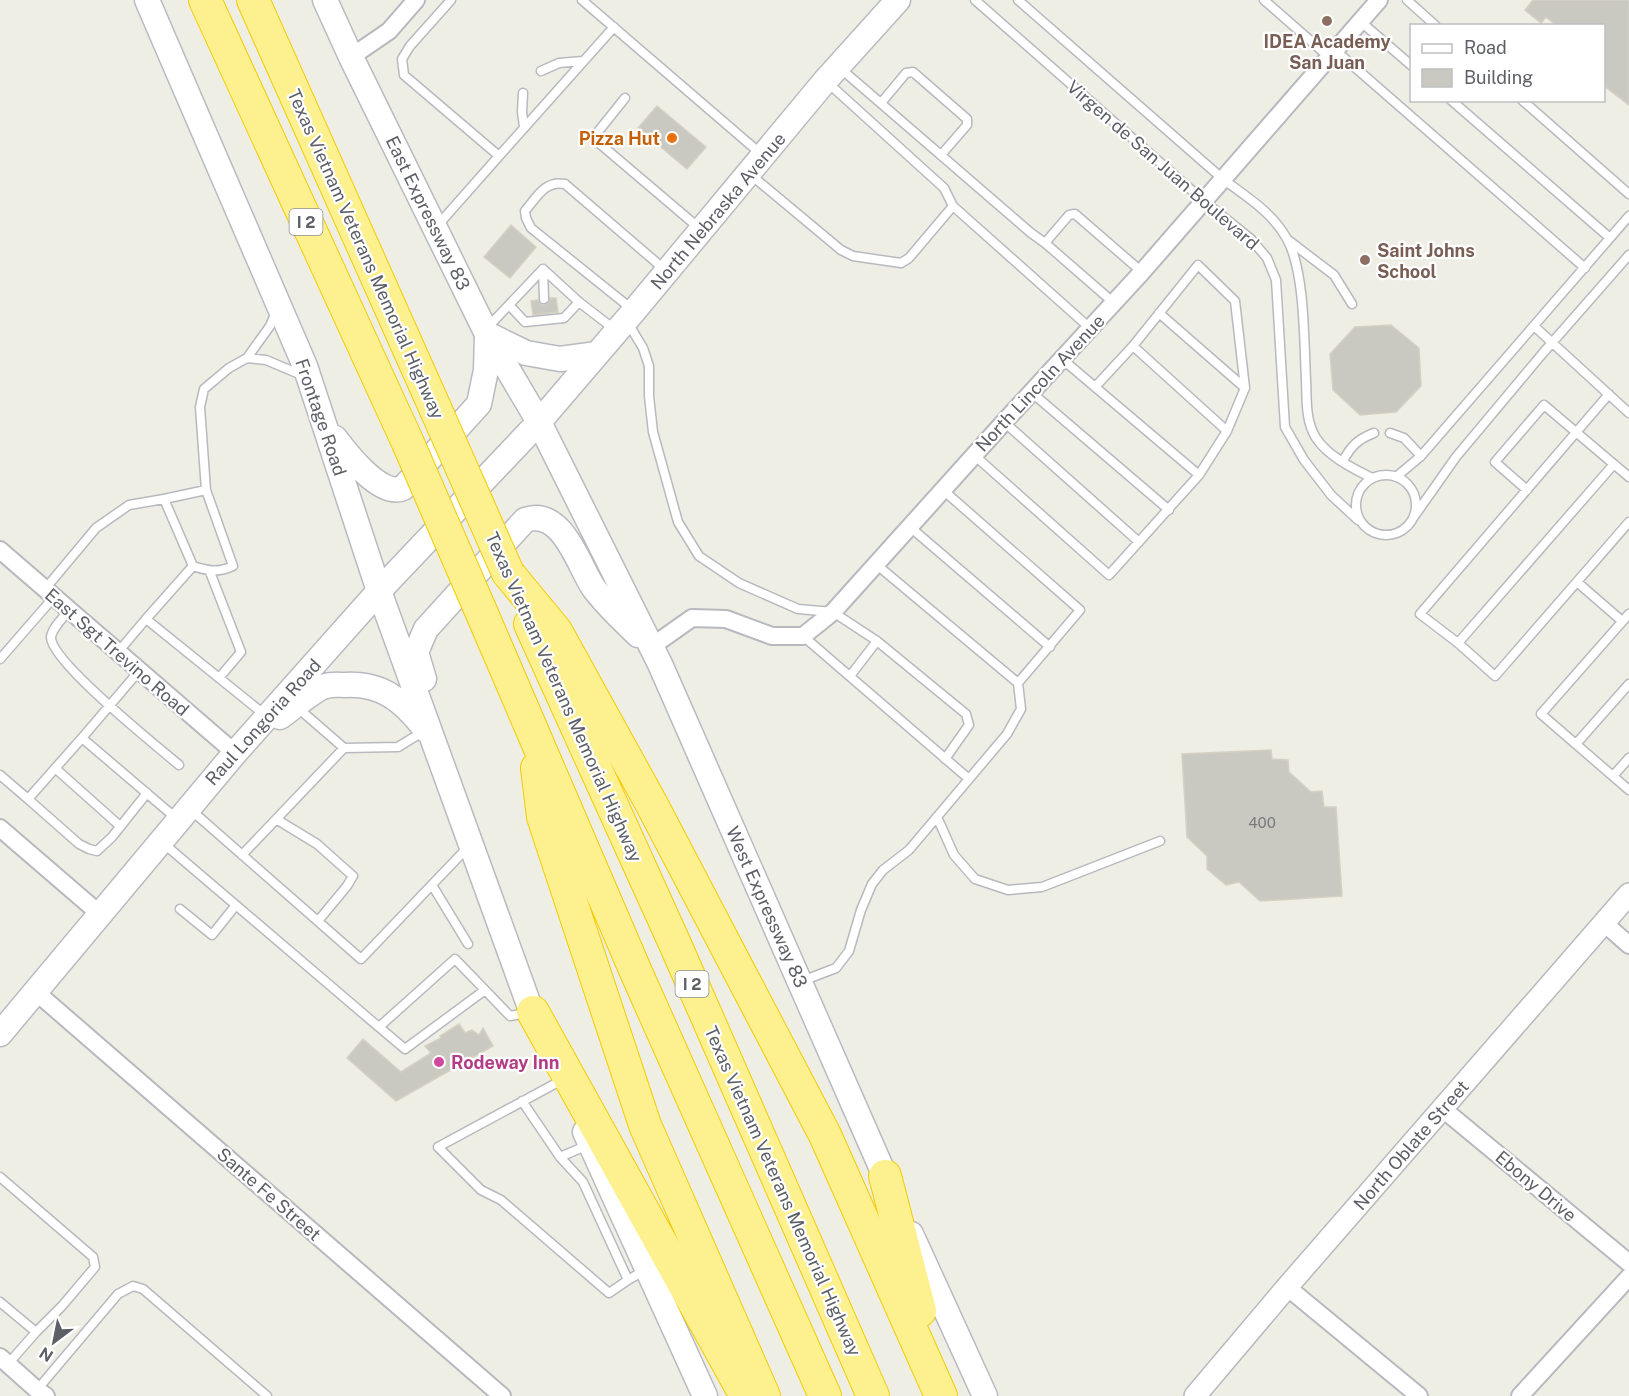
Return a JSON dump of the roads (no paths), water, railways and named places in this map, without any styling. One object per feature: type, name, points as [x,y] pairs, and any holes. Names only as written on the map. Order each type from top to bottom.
[{"type":"highway","points":[[192,0],[282,171]]},
{"type":"highway","name":"I 2","points":[[205,0],[408,443],[636,972],[825,1396]]},
{"type":"highway","name":"Texas Vietnam Veterans Memorial Highway","points":[[252,0],[387,297],[873,1396]]},
{"type":"highway","points":[[271,0],[387,297]]},
{"type":"highway","points":[[508,573],[556,632],[651,803],[825,1135],[942,1396]]},
{"type":"highway","points":[[531,728],[543,817],[645,1125],[764,1396]]},
{"type":"highway","points":[[533,1012],[746,1396]]},
{"type":"highway","points":[[885,1176],[942,1396]]},
{"type":"main road","name":"Frontage Road","points":[[147,0],[309,378],[379,591],[430,735],[472,843]]},
{"type":"main road","name":"East Expressway 83","points":[[325,0],[486,332],[539,422]]},
{"type":"main road","name":"North Nebraska Avenue","points":[[539,422],[832,73],[898,0]]},
{"type":"main road","points":[[325,425],[352,462],[377,482],[391,489],[401,489],[479,404],[486,370],[486,332],[526,353],[560,359],[597,354]]},
{"type":"main road","name":"Raul Longoria Road","points":[[0,1034],[240,747],[379,591],[539,422]]},
{"type":"main road","name":"West Expressway 83","points":[[539,422],[651,647],[985,1396]]},
{"type":"main road","points":[[430,735],[432,714],[416,652],[421,637],[525,520],[531,518],[551,523],[566,537],[592,585],[609,608],[651,647]]},
{"type":"main road","points":[[240,747],[325,686],[357,684],[390,693],[415,716],[430,735]]},
{"type":"main road","points":[[472,843],[533,1012],[590,1144],[637,1274],[705,1396]]},
{"type":"street","points":[[351,57],[389,31],[416,0]]},
{"type":"street","name":"North Lincoln Avenue","points":[[803,636],[833,612],[1031,392],[1091,329],[1205,202],[1379,0]]},
{"type":"street","name":"East Sgt Trevino Road","points":[[0,550],[139,671],[240,747]]},
{"type":"street","points":[[651,647],[692,618],[726,619],[771,636],[803,636]]},
{"type":"street","points":[[0,828],[101,915]]},
{"type":"street","name":"North Oblate Street","points":[[1195,1396],[1629,894]]},
{"type":"street","points":[[1604,923],[1629,945]]},
{"type":"street","name":"Sante Fe Street","points":[[36,992],[502,1396]]},
{"type":"street","name":"Ebony Drive","points":[[1443,1110],[1629,1263]]},
{"type":"street","points":[[1520,1396],[1629,1277]]},
{"type":"street","points":[[1287,1287],[1419,1396]]},
{"type":"street","points":[[4,1360],[38,1394]]},
{"type":"lane","points":[[451,0],[410,46],[402,59],[404,75],[499,156]]},
{"type":"lane","points":[[582,0],[614,27],[841,249],[853,256],[901,263],[909,258],[953,206]]},
{"type":"lane","name":"Virgen de San Juan Boulevard","points":[[975,0],[1205,202],[1251,239],[1267,258],[1276,280],[1285,428],[1304,460],[1331,495],[1369,530],[1378,535],[1399,533],[1407,526],[1456,457],[1552,342],[1629,255]]},
{"type":"lane","name":"Virgen de San Juan Boulevard","points":[[1018,0],[1224,180],[1270,216],[1288,240],[1300,276],[1307,415],[1316,438],[1329,452],[1372,478]]},
{"type":"lane","points":[[1264,0],[1332,53],[1584,268]]},
{"type":"lane","points":[[1407,0],[1434,24]]},
{"type":"lane","points":[[1360,21],[1410,64]]},
{"type":"lane","points":[[435,228],[614,27]]},
{"type":"lane","points":[[542,71],[559,63],[583,61]]},
{"type":"lane","points":[[880,103],[906,73],[913,72],[967,120],[967,125],[941,155]]},
{"type":"lane","points":[[832,73],[880,103],[1114,303]]},
{"type":"lane","points":[[832,73],[944,188],[953,206],[1091,329]]},
{"type":"lane","points":[[524,93],[522,112],[524,127]]},
{"type":"lane","points":[[625,98],[593,138],[701,231]]},
{"type":"lane","points":[[1453,102],[1610,238]]},
{"type":"lane","points":[[1524,102],[1629,194]]},
{"type":"lane","points":[[667,272],[565,184],[556,182],[548,185],[525,211],[531,228],[626,321],[643,348],[650,366],[649,396],[653,432],[678,522],[699,556],[739,583],[798,609],[833,612],[877,641],[966,714],[969,724],[945,759]]},
{"type":"lane","points":[[1045,243],[1069,215],[1075,214],[1142,272]]},
{"type":"lane","points":[[1396,477],[1421,456],[1629,216]]},
{"type":"lane","points":[[1288,240],[1334,275],[1352,304]]},
{"type":"lane","points":[[974,455],[1109,575],[1199,475],[1227,431],[1245,388],[1235,302],[1198,266],[1133,346],[1095,387]]},
{"type":"lane","points":[[486,332],[543,269]]},
{"type":"lane","points":[[543,269],[579,302],[626,321]]},
{"type":"lane","points":[[543,269],[544,299]]},
{"type":"lane","points":[[509,304],[525,322],[545,317],[564,318],[579,302]]},
{"type":"lane","points":[[164,500],[193,566],[210,572],[233,566],[206,490],[200,407],[204,389],[230,368],[247,358],[270,326],[279,305]]},
{"type":"lane","points":[[1159,313],[1245,388]]},
{"type":"lane","points":[[1534,326],[1629,413]]},
{"type":"lane","points":[[1133,346],[1227,431]]},
{"type":"lane","points":[[247,358],[266,360],[309,378]]},
{"type":"lane","points":[[1062,359],[1199,475]]},
{"type":"lane","points":[[1031,392],[1169,510]]},
{"type":"lane","points":[[1609,394],[1420,614],[1458,643],[1495,676],[1629,522]]},
{"type":"lane","points":[[1527,490],[1495,462],[1544,405],[1629,477]]},
{"type":"lane","points":[[1004,422],[1139,542]]},
{"type":"lane","points":[[1342,461],[1352,445],[1374,433]]},
{"type":"lane","points":[[1390,433],[1404,438],[1421,456]]},
{"type":"lane","points":[[1458,643],[1614,464]]},
{"type":"lane","points":[[1358,520],[1355,503],[1363,485],[1372,478],[1388,475],[1405,482],[1411,489],[1416,508],[1413,518]]},
{"type":"lane","points":[[0,659],[96,528],[129,505],[206,490]]},
{"type":"lane","points":[[943,490],[1080,610],[1018,683]]},
{"type":"lane","points":[[910,527],[1050,647]]},
{"type":"lane","points":[[800,981],[836,968],[849,951],[861,910],[872,884],[883,870],[909,850],[1007,734],[1021,709],[1018,683],[876,565]]},
{"type":"lane","points":[[118,652],[193,566]]},
{"type":"lane","points":[[210,572],[241,652],[219,678]]},
{"type":"lane","points":[[1577,582],[1622,621]]},
{"type":"lane","points":[[69,610],[52,633],[53,647],[109,706],[179,765]]},
{"type":"lane","points":[[1629,614],[1541,714],[1629,789]]},
{"type":"lane","points":[[146,619],[267,717]]},
{"type":"lane","points":[[803,636],[969,779]]},
{"type":"lane","points":[[850,676],[877,641]]},
{"type":"lane","points":[[28,799],[139,671]]},
{"type":"lane","points":[[1576,744],[1629,684]]},
{"type":"lane","points":[[296,706],[344,748],[398,747],[430,735]]},
{"type":"lane","points":[[82,738],[147,794],[183,814],[242,855],[362,959],[472,843]]},
{"type":"lane","points":[[242,855],[344,748]]},
{"type":"lane","points":[[1613,776],[1629,758]]},
{"type":"lane","points":[[55,768],[120,826]]},
{"type":"lane","points":[[0,775],[79,844],[97,851],[147,794]]},
{"type":"lane","points":[[937,817],[954,855],[975,879],[1008,890],[1042,887],[1160,841]]},
{"type":"lane","points":[[276,819],[317,844],[352,876],[347,886],[318,921]]},
{"type":"lane","points":[[160,840],[405,1050],[485,990]]},
{"type":"lane","points":[[432,885],[468,944]]},
{"type":"lane","points":[[180,909],[212,934],[236,905]]},
{"type":"lane","points":[[379,1027],[455,959],[510,1016],[533,1012]]},
{"type":"lane","points":[[522,1101],[560,1157],[583,1182],[637,1274],[609,1293],[501,1200],[481,1190],[438,1148],[522,1101],[562,1080]]},
{"type":"lane","points":[[560,1157],[590,1144]]},
{"type":"lane","points":[[0,1177],[93,1257],[94,1267],[62,1306],[4,1360]]},
{"type":"lane","points":[[38,1394],[118,1294],[133,1286],[143,1289],[267,1396]]},
{"type":"lane","points":[[0,1302],[36,1332]]},
{"type":"place","name":"IDEA Academy San Juan","points":[[1327,21]]},
{"type":"place","name":"Pizza Hut","points":[[672,138]]},
{"type":"place","name":"Saint Johns School","points":[[1365,260]]},
{"type":"place","name":"Rodeway Inn","points":[[439,1062]]}]
